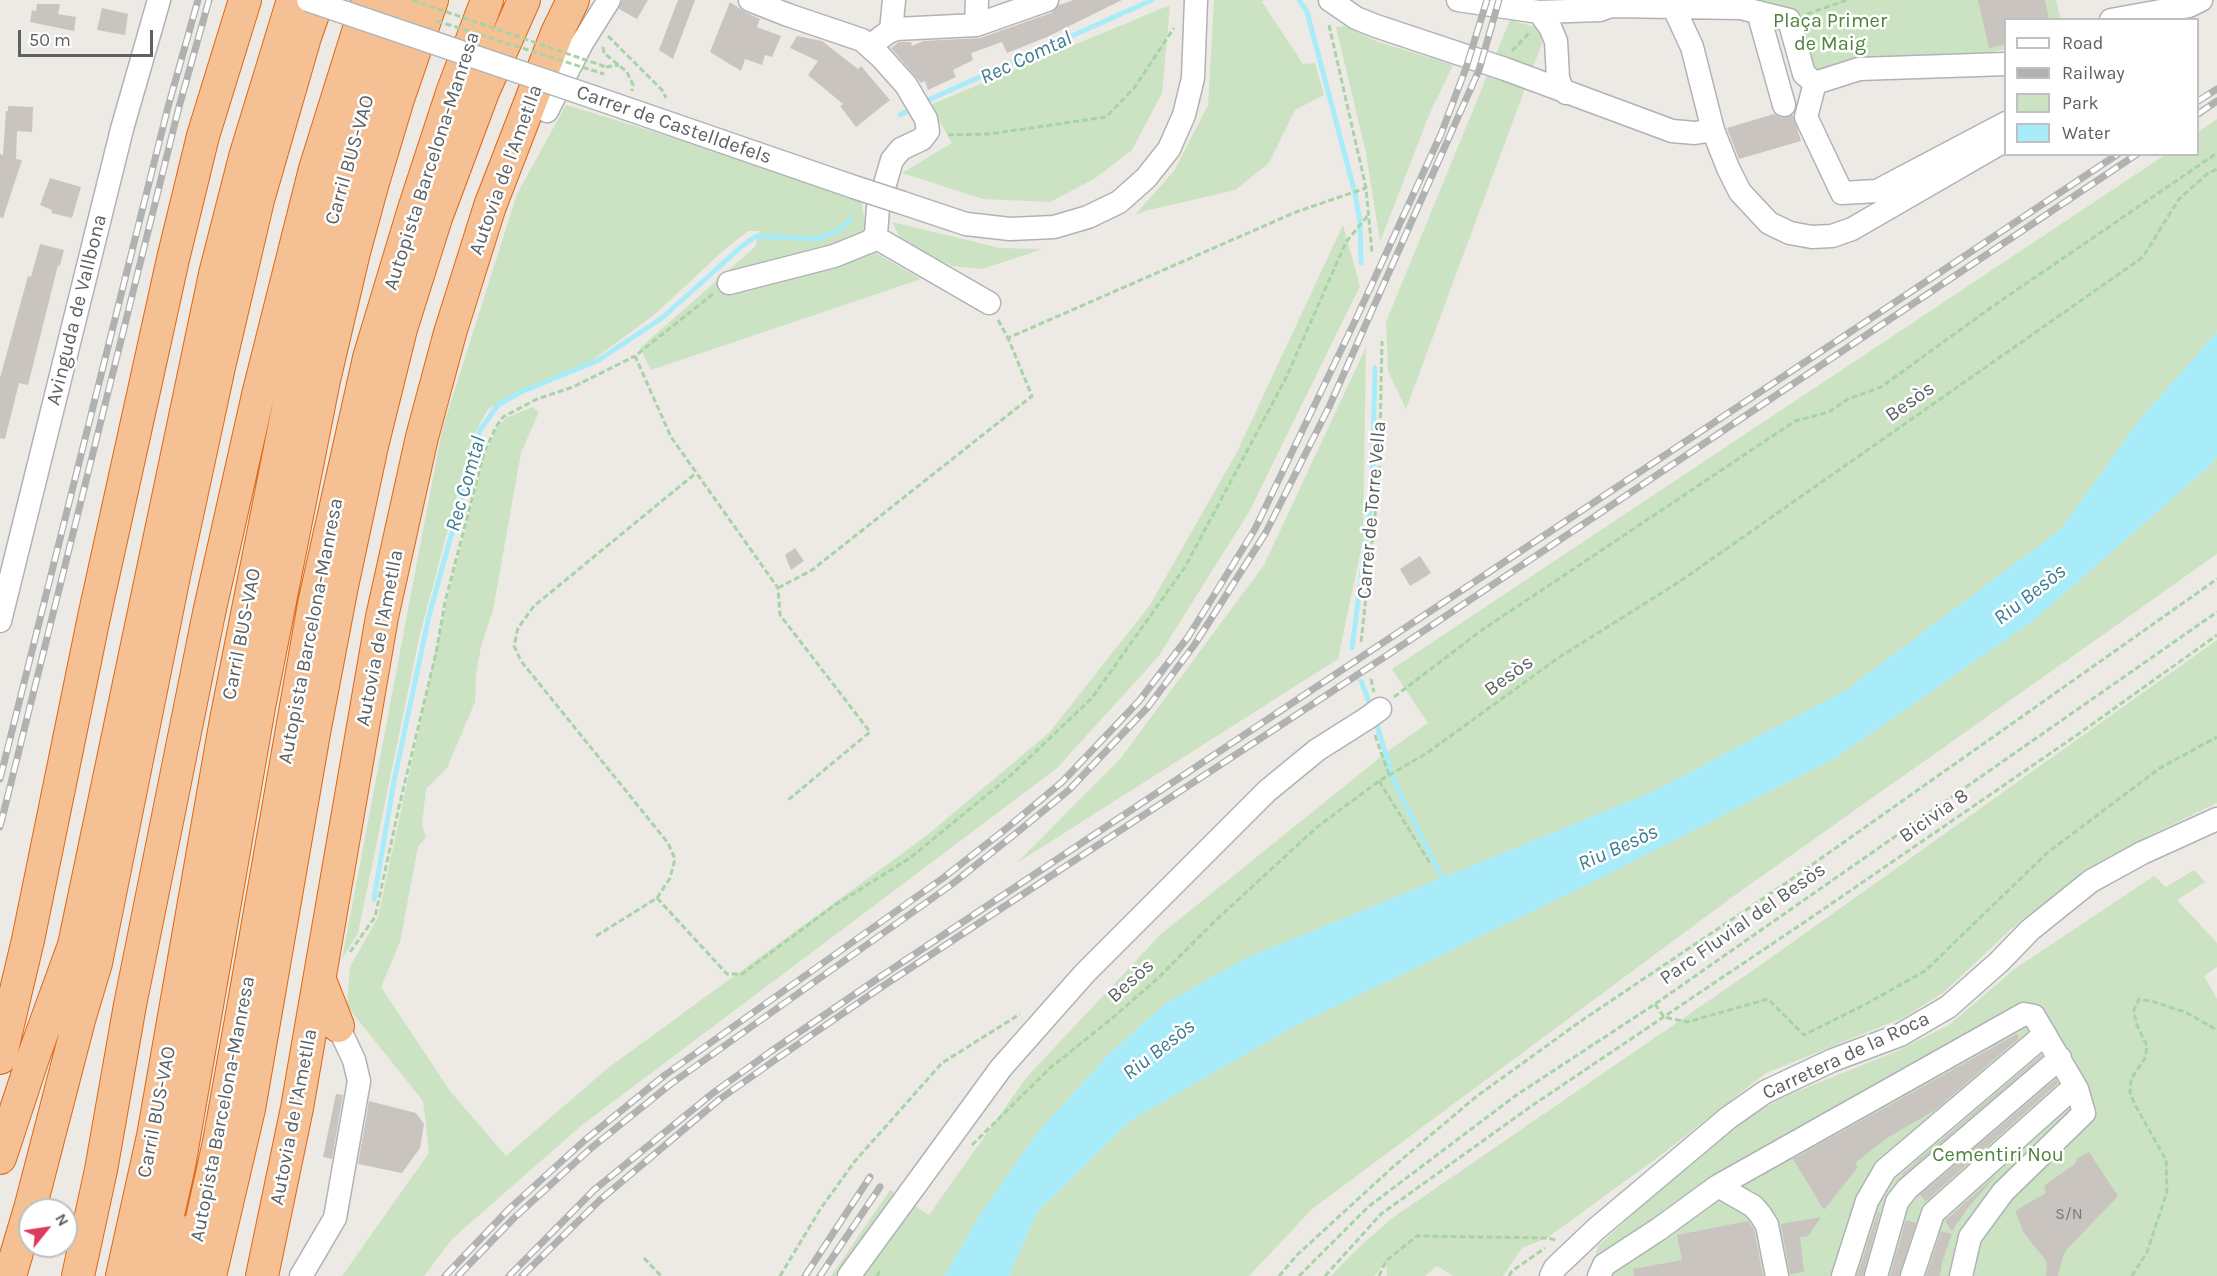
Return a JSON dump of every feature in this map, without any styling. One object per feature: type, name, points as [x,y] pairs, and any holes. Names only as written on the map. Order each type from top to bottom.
[{"type":"highway","points":[[0,1158],[74,945],[215,274],[245,157],[293,0]]},
{"type":"highway","points":[[10,1276],[96,963],[175,571],[258,200],[280,120],[318,0]]},
{"type":"highway","points":[[78,1276],[101,1170],[130,1005],[209,613],[258,395],[312,180],[368,0]]},
{"type":"highway","name":"Carril BUS-VAO","points":[[122,1276],[153,1136],[224,731],[302,345],[338,198],[400,0]]},
{"type":"highway","name":"Autopista Barcelona-Manresa","points":[[190,1276],[241,1020],[314,604],[369,358],[424,177],[487,0]]},
{"type":"highway","points":[[210,1276],[249,1109],[314,733],[372,446],[401,329],[436,218],[479,102],[524,0]]},
{"type":"highway","points":[[0,1058],[28,940],[94,617],[173,259],[203,136],[243,6]]},
{"type":"highway","points":[[154,1276],[179,1166],[259,707],[320,402],[349,273],[372,186],[398,99],[431,9]]},
{"type":"highway","name":"Autovia de l'Ametlla","points":[[262,1276],[293,1129],[363,722],[401,525],[422,437],[450,333],[490,206],[526,109],[568,9]]},
{"type":"highway","points":[[490,206],[547,111]]},
{"type":"highway","points":[[130,1005],[173,855],[234,605],[272,486]]},
{"type":"highway","points":[[74,945],[79,1020]]},
{"type":"highway","points":[[320,980],[338,1026]]},
{"type":"highway","points":[[177,1276],[210,1181]]},
{"type":"street","name":"Avinguda de Vallbona","points":[[0,621],[122,129],[159,0]]},
{"type":"street","name":"Carrer de Castelldefels","points":[[308,0],[966,225],[1010,229],[1054,227],[1088,217],[1119,202],[1146,178],[1169,149],[1184,115],[1193,78],[1196,0]]},
{"type":"street","points":[[547,111],[582,43],[609,0]]},
{"type":"street","points":[[750,0],[788,15],[855,36],[870,46],[895,72],[918,105],[928,125],[927,135],[901,149],[892,160],[878,208],[875,237]]},
{"type":"street","points":[[891,31],[894,0]]},
{"type":"street","points":[[976,25],[977,0]]},
{"type":"street","points":[[870,46],[891,31],[907,28],[976,25],[1047,0]]},
{"type":"street","points":[[1329,0],[1356,18],[1376,26],[1505,69],[1671,131],[1695,133],[1713,130]]},
{"type":"street","points":[[1458,0],[1539,12],[1600,10],[1606,3],[1741,8],[1789,20],[1804,74],[1815,83]]},
{"type":"street","points":[[2122,18],[2189,6],[2201,0]]},
{"type":"street","points":[[1673,6],[1692,47],[1713,130],[1740,192],[1769,223],[1790,233],[1812,237],[1832,236],[1852,229],[2004,141]]},
{"type":"street","points":[[1539,12],[1550,27],[1556,41],[1558,78],[1566,93]]},
{"type":"street","points":[[1758,12],[1784,105]]},
{"type":"street","points":[[1815,83],[1859,69],[2004,64]]},
{"type":"street","points":[[1815,83],[1806,117],[1842,193],[1877,191],[2004,124]]},
{"type":"street","points":[[729,283],[834,256],[875,237]]},
{"type":"street","points":[[875,237],[989,303]]},
{"type":"street","points":[[849,1276],[1001,1068],[1085,973],[1267,791],[1317,750],[1380,709]]},
{"type":"street","name":"Carretera de la Roca","points":[[1551,1276],[1555,1268],[1596,1229],[1728,1118],[1765,1092],[1833,1060],[1900,1035],[1948,1007],[1999,962],[2030,930],[2091,881],[2217,819]]},
{"type":"street","points":[[1599,1276],[1604,1265],[1718,1186],[2024,1014],[2034,1016],[2075,1086],[2084,1113],[2003,1192],[1970,1237],[1961,1276]]},
{"type":"street","points":[[301,1276],[335,1218],[359,1081],[354,1060],[338,1026]]},
{"type":"street","points":[[1843,1276],[1867,1201],[1885,1170],[2045,1034]]},
{"type":"street","points":[[1876,1276],[1897,1202],[1907,1189],[2060,1058]]},
{"type":"street","points":[[1912,1276],[1933,1213],[2075,1086]]},
{"type":"street","points":[[1718,1186],[1753,1206],[1760,1214],[1767,1225],[1777,1276]]},
{"type":"path","name":"Carrer de Castelldefels","points":[[412,0],[606,68],[620,65]]},
{"type":"path","points":[[1789,20],[1848,0]]},
{"type":"path","name":"Carrer de Castelldefels","points":[[431,9],[526,51],[604,74]]},
{"type":"path","points":[[927,135],[989,134],[1106,117],[1134,88],[1178,21]]},
{"type":"path","points":[[1329,23],[1366,188],[1372,252]]},
{"type":"path","name":"Carrer de Castelldefels","points":[[613,42],[662,90],[666,98]]},
{"type":"path","name":"Carrer de Castelldefels","points":[[604,52],[627,72],[633,85],[631,96]]},
{"type":"path","points":[[580,67],[586,58]]},
{"type":"path","points":[[1380,709],[1492,623],[1795,421],[1829,412],[1848,399],[1881,387],[1996,304],[2217,153]]},
{"type":"path","name":"Besòs","points":[[970,1147],[1050,1068],[1156,980],[1215,921],[1317,827],[1379,781],[1427,753],[1558,658],[1679,582],[2143,257],[2179,199],[2207,174],[2217,169]]},
{"type":"path","points":[[1008,338],[1296,212],[1366,188]]},
{"type":"path","points":[[657,897],[727,974],[742,974],[835,905],[910,858],[1010,776],[1092,698],[1185,567],[1286,378],[1347,242],[1369,214]]},
{"type":"path","points":[[349,953],[375,917],[436,652],[445,602],[484,453],[496,427],[503,417],[537,399],[573,387],[635,356],[700,303],[729,283]]},
{"type":"path","points":[[778,588],[812,570],[1032,396],[1008,338],[989,303]]},
{"type":"path","name":"Carrer de Torre Vella","points":[[1360,642],[1379,479],[1382,341]]},
{"type":"path","points":[[635,356],[671,437],[778,588],[780,615],[870,732],[788,800]]},
{"type":"path","points":[[596,936],[657,897],[670,878],[675,859],[668,843],[521,661],[514,646],[518,628],[534,606],[696,473]]},
{"type":"path","points":[[1279,1276],[1297,1255],[1385,1174],[1477,1096],[1581,1021],[1786,883],[2217,579]]},
{"type":"path","name":"Parc Fluvial del Besòs","points":[[1299,1276],[1368,1207],[1515,1096],[1654,1004],[2217,612]]},
{"type":"path","name":"Bicivia 8","points":[[1664,1017],[2077,735],[2217,635]]},
{"type":"path","points":[[1654,1004],[1664,1017],[1688,1022],[1768,999],[1804,1035],[1866,1004],[1924,970],[2056,846],[2160,768],[2217,737]]},
{"type":"path","points":[[1378,741],[1389,776]]},
{"type":"path","points":[[1379,781],[1431,865]]},
{"type":"path","points":[[2132,1276],[2147,1252],[2167,1192],[2166,1160],[2130,1092],[2132,1079],[2145,1058],[2147,1046],[2136,1023],[2134,1010],[2139,999],[2151,1001],[2185,1012],[2217,1030]]},
{"type":"path","points":[[780,1276],[821,1208],[855,1161],[942,1063],[1028,1009]]},
{"type":"path","name":"Parc Fluvial del Besòs","points":[[1325,1276],[1381,1214],[1533,1105],[1664,1017]]},
{"type":"path","points":[[1379,1276],[1386,1261],[1417,1236],[1557,1240]]},
{"type":"path","points":[[645,1258],[661,1276]]},
{"type":"path","points":[[877,1276],[882,1267]]},
{"type":"green space","points":[[1214,0],[1265,0],[1262,2],[1303,64],[1315,63],[1324,95],[1295,110],[1269,163],[1235,190],[1135,215],[1174,171],[1208,105]]},
{"type":"green space","name":"Plaça Primer de Maig","points":[[1758,0],[2058,0],[2056,1],[2061,18],[2004,18],[2004,49],[1993,52],[1845,63],[1808,73],[1774,8]]},
{"type":"green space","points":[[1170,5],[1162,93],[1132,150],[1094,179],[1050,202],[983,199],[902,173],[952,143],[930,105]]},
{"type":"green space","points":[[1510,20],[1539,28],[1542,43],[1406,409],[1388,371],[1386,322]]},
{"type":"green space","points":[[1345,26],[1376,41],[1453,65],[1429,115],[1380,242],[1366,153],[1336,27]]},
{"type":"green space","points":[[566,105],[707,148],[861,202],[872,251],[921,279],[651,370],[640,348],[755,247],[759,231],[748,231],[725,249],[654,315],[591,361],[488,409],[472,438],[419,638],[358,933],[342,959],[442,430],[517,194]]},
{"type":"green space","points":[[2217,119],[2217,332],[2141,418],[2061,529],[1846,690],[1652,792],[1244,959],[1166,1003],[1110,1053],[1037,1133],[979,1216],[944,1276],[831,1276],[890,1190],[929,1215],[1026,1078],[1161,934],[1392,748],[1428,723],[1392,669],[2163,156],[2199,156],[2199,131]]},
{"type":"green space","points":[[892,222],[1000,248],[1043,249],[982,269],[952,266],[902,241]]},
{"type":"green space","points":[[1343,225],[1360,286],[1249,512],[1158,657],[1056,769],[582,1125],[452,1239],[424,1276],[342,1276],[429,1153],[423,1101],[347,1006],[350,967],[378,917],[446,604],[485,454],[497,428],[506,418],[532,407],[539,412],[521,453],[493,610],[481,646],[476,674],[475,702],[447,768],[426,789],[422,825],[426,838],[418,846],[400,942],[381,987],[450,1091],[506,1156],[608,1068],[926,836],[1049,733],[1150,605],[1237,452]]},
{"type":"green space","points":[[1366,347],[1363,540],[1338,659],[1017,863],[1120,759],[1264,565]]},
{"type":"green space","points":[[2217,457],[2217,554],[1735,895],[1312,1209],[1249,1276],[1009,1276],[1037,1212],[1130,1121],[1297,1025],[1595,881],[1837,757],[2033,621],[2212,464]]},
{"type":"green space","points":[[2217,640],[2217,803],[2148,836],[2101,863],[2020,921],[1944,992],[1905,1017],[1766,1073],[1665,1152],[1547,1238],[1522,1248],[1503,1276],[1453,1276],[1437,1266],[1425,1276],[1387,1276],[1386,1262],[1374,1276],[1331,1276],[1391,1219],[1752,971]]},
{"type":"green space","name":"Cementiri Nou","points":[[2194,870],[2205,882],[2177,900],[2217,943],[2217,967],[2204,976],[2217,999],[2217,1276],[1590,1276],[1598,1246],[1701,1152],[1750,1116],[1783,1097],[1895,1052],[1949,1025],[2016,968],[2154,876],[2166,887]]},
{"type":"water","name":"Riu Besòs","points":[[2217,332],[2217,457],[2212,464],[2033,621],[1837,757],[1595,881],[1297,1025],[1130,1121],[1037,1212],[1009,1276],[944,1276],[979,1216],[1037,1133],[1110,1053],[1166,1003],[1244,959],[1652,792],[1846,690],[2061,529],[2141,418]]},
{"type":"building","points":[[622,0],[648,0],[637,19],[619,9]]},
{"type":"building","points":[[678,0],[695,0],[673,59],[659,50]]},
{"type":"building","points":[[1074,0],[1122,0],[1047,37],[1007,53],[1002,42],[971,53],[973,60],[953,70],[956,77],[928,90],[925,81],[921,83],[891,48],[899,42],[911,42],[912,46],[923,41],[980,38],[1051,13],[1059,5]]},
{"type":"building","points":[[1978,0],[2045,0],[2049,18],[2004,18],[2004,44],[1989,48]]},
{"type":"building","points":[[730,2],[760,19],[757,27],[781,36],[772,57],[765,55],[762,65],[745,59],[741,71],[710,52]]},
{"type":"building","points":[[37,4],[60,4],[58,14],[76,17],[74,31],[30,22],[32,10],[36,11]]},
{"type":"building","points":[[102,8],[128,14],[125,35],[97,30]]},
{"type":"building","points":[[797,36],[822,41],[858,69],[861,66],[890,100],[856,127],[840,106],[843,104],[808,75],[818,61],[790,48]]},
{"type":"building","points":[[8,106],[33,107],[32,132],[17,131],[16,159],[22,160],[3,218],[0,217],[0,154],[3,155]]},
{"type":"building","points":[[1774,114],[1781,118],[1793,115],[1801,141],[1739,159],[1727,128]]},
{"type":"building","points":[[50,178],[81,187],[72,218],[51,213],[52,210],[40,205]]},
{"type":"building","points":[[40,244],[64,250],[60,266],[58,265],[28,385],[19,383],[5,439],[0,438],[0,378],[28,276],[31,277]]},
{"type":"building","points":[[795,548],[804,561],[791,570],[785,555]]},
{"type":"building","points":[[1420,556],[1431,573],[1410,586],[1400,569]]},
{"type":"building","points":[[2017,1034],[2019,1038],[1935,1110],[1887,1138],[1855,1163],[1858,1167],[1824,1210],[1793,1159]]},
{"type":"building","points":[[2041,1055],[2042,1056],[1902,1174]]},
{"type":"building","points":[[2056,1079],[2058,1083],[1926,1201],[1920,1195]]},
{"type":"building","points":[[336,1094],[343,1095],[332,1159],[323,1157]]},
{"type":"building","points":[[369,1101],[416,1113],[424,1124],[420,1148],[402,1173],[358,1164]]},
{"type":"building","points":[[2089,1152],[2118,1196],[2067,1249],[2058,1276],[2046,1276],[2047,1262],[2024,1233],[2015,1211],[2046,1193],[2044,1186],[2076,1163],[2076,1159]]},
{"type":"building","points":[[1997,1174],[1967,1209],[1952,1231],[1945,1221]]},
{"type":"building","points":[[1878,1212],[1880,1212],[1863,1276],[1857,1276]]},
{"type":"building","points":[[1821,1217],[1808,1236],[1800,1237],[1804,1272],[1790,1274],[1781,1224]]},
{"type":"building","points":[[1906,1220],[1916,1223],[1899,1276],[1890,1276]]},
{"type":"building","points":[[1748,1221],[1754,1230],[1763,1276],[1634,1276],[1633,1269],[1682,1260],[1677,1235]]},
{"type":"building","points":[[1941,1231],[1952,1234],[1942,1262],[1940,1276],[1926,1276]]},
{"type":"waterway","name":"Rec Comtal","points":[[924,102],[1152,0]]},
{"type":"waterway","points":[[1299,0],[1307,12],[1355,193],[1360,222],[1361,263]]},
{"type":"waterway","name":"Rec Comtal","points":[[900,115],[913,108]]},
{"type":"waterway","name":"Rec Comtal","points":[[374,899],[394,781],[429,616],[480,430],[498,405],[521,392],[597,361],[662,318],[756,236],[818,239],[841,229],[850,219]]},
{"type":"waterway","points":[[1352,648],[1372,495],[1375,368]]},
{"type":"waterway","points":[[1361,681],[1371,707]]},
{"type":"waterway","points":[[1375,719],[1394,781],[1445,884]]},
{"type":"railway","points":[[0,779],[168,107],[198,0]]},
{"type":"railway","points":[[0,827],[179,107],[209,0]]},
{"type":"railway","points":[[445,1276],[509,1209],[585,1140],[665,1075],[943,878],[1007,828],[1062,782],[1139,701],[1188,637],[1255,529],[1355,321],[1441,134],[1466,68],[1487,0]]},
{"type":"railway","points":[[458,1276],[514,1218],[590,1149],[672,1083],[951,885],[1069,790],[1148,707],[1195,644],[1265,534],[1329,407],[1479,70],[1499,0]]},
{"type":"railway","points":[[2199,100],[2217,89]]},
{"type":"railway","points":[[2199,113],[2217,101]]},
{"type":"railway","points":[[509,1276],[594,1190],[713,1093],[770,1052],[2115,156]]},
{"type":"railway","points":[[522,1276],[600,1200],[720,1099],[775,1060],[880,988],[1380,660],[2134,156]]},
{"type":"railway","points":[[805,1276],[870,1177]]},
{"type":"railway","points":[[820,1276],[880,1187]]}]
